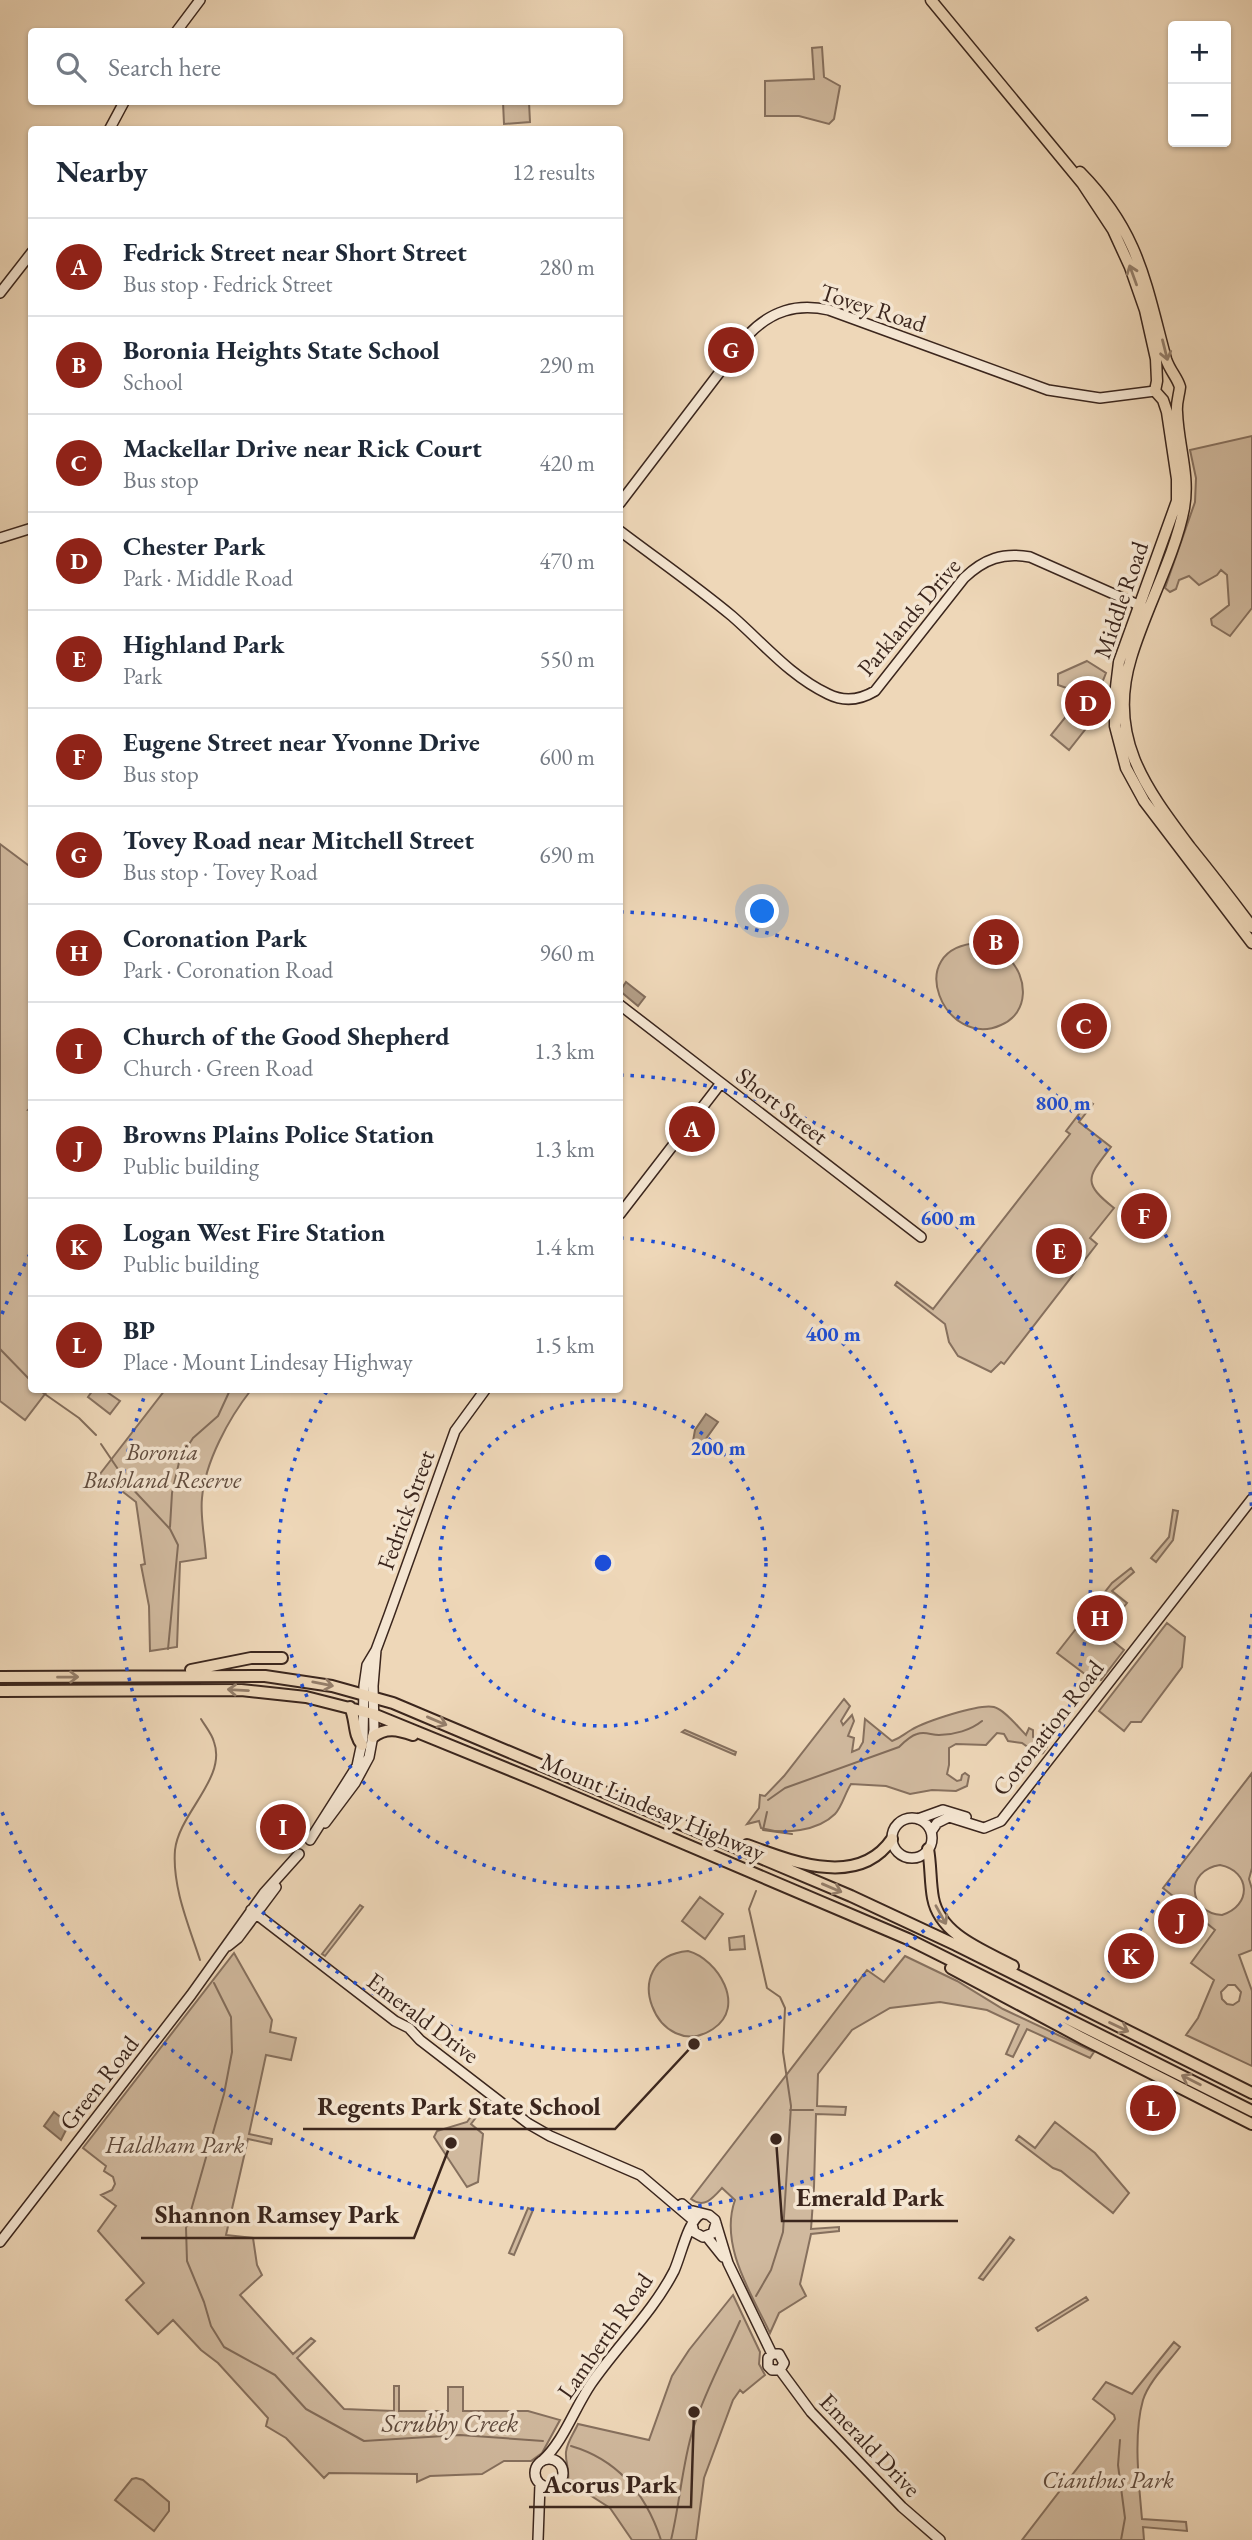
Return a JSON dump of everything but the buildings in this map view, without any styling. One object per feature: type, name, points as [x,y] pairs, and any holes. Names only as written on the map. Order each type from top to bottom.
[{"type":"highway","points":[[182,1675],[191,1670],[242,1660],[282,1658]]},
{"type":"highway","name":"Mount Lindesay Highway","points":[[0,1677],[182,1675],[281,1678],[320,1683],[368,1696],[413,1711],[884,1911],[1252,2093]]},
{"type":"highway","name":"Mount Lindesay Highway","points":[[0,1691],[241,1690],[306,1697],[368,1712],[456,1746],[908,1939],[1252,2110]]},
{"type":"highway","points":[[351,1707],[355,1717],[357,1740],[362,1745]]},
{"type":"highway","points":[[373,1737],[382,1732],[396,1730],[443,1746],[456,1746]]},
{"type":"highway","points":[[724,1842],[739,1842],[805,1865],[834,1868],[875,1856],[885,1850],[892,1839]]},
{"type":"highway","points":[[928,1849],[934,1901],[941,1918],[948,1926],[961,1937],[1043,1983],[1058,1996]]},
{"type":"highway","points":[[908,1939],[920,1950],[992,1992],[1252,2124]]},
{"type":"main road","name":"Middle Road","points":[[931,0],[1082,183],[1113,230],[1130,267],[1156,359],[1156,386],[1167,412],[1177,479],[1177,501],[1130,658],[1123,701],[1125,732],[1132,758],[1162,810],[1252,927]]},
{"type":"main road","name":"Middle Road","points":[[1042,135],[1095,188],[1108,204],[1133,247],[1153,303],[1172,376],[1180,384],[1177,414],[1186,492],[1180,524],[1119,663],[1115,726],[1126,768],[1144,801],[1252,943]]},
{"type":"main road","points":[[1095,188],[1113,223],[1113,230]]},
{"type":"main road","points":[[1156,386],[1165,376],[1172,376]]},
{"type":"main road","points":[[1163,400],[1171,401],[1177,397]]},
{"type":"street","points":[[179,28],[200,0]]},
{"type":"street","points":[[111,126],[122,105]]},
{"type":"street","points":[[0,293],[28,257]]},
{"type":"street","name":"Tovey Road","points":[[623,499],[748,335],[772,315],[798,306],[829,310],[1056,392],[1100,398],[1156,386]]},
{"type":"street","points":[[0,538],[28,529]]},
{"type":"street","name":"Parklands Drive","points":[[623,533],[731,615],[793,673],[830,695],[844,699],[866,696],[882,684],[964,578],[987,560],[1016,555],[1030,558],[1144,607]]},
{"type":"street","name":"Short Street","points":[[623,1007],[921,1237]]},
{"type":"street","points":[[623,1210],[721,1083]]},
{"type":"street","name":"Fedrick Street","points":[[368,1696],[367,1665],[376,1650],[455,1431],[483,1393]]},
{"type":"street","name":"Coronation Road","points":[[931,1832],[937,1823],[945,1818],[954,1818],[984,1828],[998,1824],[1252,1499]]},
{"type":"street","name":"Green Road","points":[[310,1840],[354,1772],[362,1745],[368,1696]]},
{"type":"street","name":"Green Road","points":[[0,2242],[355,1783],[368,1760],[373,1737],[368,1712]]},
{"type":"street","name":"Coronation Road","points":[[918,1819],[943,1810],[984,1822],[1004,1816]]},
{"type":"street","points":[[918,1819],[926,1824],[932,1838],[928,1849],[920,1856],[909,1858],[899,1854],[892,1839],[893,1831],[901,1821],[918,1819]]},
{"type":"street","name":"Emerald Drive","points":[[253,1912],[395,2021],[409,2028],[419,2040],[529,2124],[550,2136],[625,2167],[668,2192],[696,2219],[694,2231],[705,2237],[728,2263]]},
{"type":"street","name":"Emerald Drive","points":[[696,2219],[709,2214],[716,2224],[728,2263],[772,2354],[779,2354],[783,2358],[784,2363],[780,2370],[811,2412],[902,2507],[940,2540]]},
{"type":"street","name":"Lamberth Road","points":[[538,2540],[540,2484],[535,2472],[562,2435],[582,2398],[660,2294],[680,2259],[696,2219]]},
{"type":"street","points":[[705,2237],[715,2230],[716,2224]]},
{"type":"street","name":"Lamberth Road","points":[[680,2259],[705,2237]]},
{"type":"street","name":"Lamberth Road","points":[[540,2513],[562,2476],[558,2453],[562,2435]]},
{"type":"street","points":[[542,2461],[553,2460],[561,2468]]},
{"type":"street","points":[[540,2484],[547,2487],[555,2485]]},
{"type":"green space","points":[[822,47],[824,77],[840,86],[834,119],[829,124],[799,116],[765,116],[765,81],[814,79],[812,48]]},
{"type":"green space","points":[[503,105],[529,105],[530,122],[504,124]]},
{"type":"green space","points":[[1252,436],[1252,608],[1230,636],[1212,625],[1211,619],[1229,605],[1227,575],[1221,570],[1199,585],[1189,576],[1179,580],[1176,589],[1170,592],[1165,588],[1195,502],[1196,478],[1190,450]]},
{"type":"green space","points":[[1087,661],[1106,673],[1098,693],[1099,712],[1069,750],[1051,735],[1084,694],[1058,685],[1058,674]]},
{"type":"green space","name":"Boronia Bushland Reserve","points":[[0,844],[28,865],[28,1393],[46,1393],[25,1420],[0,1401]]},
{"type":"green space","points":[[979,943],[1001,953],[1015,966],[1023,994],[1017,1012],[1010,1019],[1001,1025],[981,1029],[963,1024],[949,1012],[939,995],[936,978],[941,961],[955,949]]},
{"type":"green space","points":[[1089,1101],[1093,1104],[1079,1122],[1111,1147],[1093,1173],[1092,1185],[1114,1208],[1090,1238],[1097,1244],[1004,1364],[1001,1362],[991,1372],[958,1356],[949,1342],[945,1324],[895,1285],[897,1282],[933,1309],[1070,1134],[1066,1131]]},
{"type":"green space","points":[[91,1393],[108,1393],[120,1401],[110,1414],[88,1397]]},
{"type":"green space","name":"Boronia Bushland Reserve","points":[[163,1393],[249,1393],[234,1414],[213,1455],[204,1484],[202,1520],[206,1558],[180,1562],[177,1647],[150,1651],[149,1606],[141,1565],[145,1564],[136,1502],[100,1474]]},
{"type":"green space","points":[[1173,1510],[1178,1511],[1173,1540],[1156,1562],[1151,1558],[1169,1537]]},
{"type":"green space","points":[[1131,1568],[1134,1572],[1112,1591],[1127,1603],[1103,1633],[1124,1650],[1101,1680],[1094,1681],[1057,1653],[1112,1583]]},
{"type":"green space","points":[[1167,1623],[1185,1637],[1182,1667],[1141,1722],[1131,1722],[1124,1731],[1099,1711]]},
{"type":"green space","points":[[844,1699],[850,1706],[841,1721],[843,1725],[852,1715],[854,1721],[848,1736],[854,1738],[852,1752],[859,1749],[863,1742],[865,1719],[892,1741],[939,1718],[987,1707],[1003,1712],[1026,1735],[1029,1728],[1033,1730],[1033,1737],[1047,1747],[1039,1755],[1022,1743],[1008,1741],[1004,1734],[997,1733],[986,1745],[956,1744],[949,1748],[947,1774],[957,1781],[961,1780],[965,1773],[969,1776],[967,1786],[956,1791],[932,1790],[910,1794],[886,1786],[851,1784],[837,1811],[828,1820],[810,1828],[780,1831],[761,1828],[759,1821],[747,1824],[759,1808],[760,1795],[765,1796],[784,1776]]},
{"type":"green space","points":[[685,1730],[736,1752],[735,1755],[682,1732]]},
{"type":"green space","points":[[1252,1773],[1252,1868],[1249,1879],[1252,1889],[1252,1950],[1239,1955],[1252,1991],[1252,2066],[1186,2035],[1198,2018],[1214,1980],[1191,1963],[1215,1930],[1163,1888]],"holes":[[[1220,1865],[1238,1874],[1244,1889],[1239,1904],[1222,1915],[1202,1907],[1195,1891],[1196,1882],[1201,1875]],[[1228,1985],[1235,1985],[1241,1992],[1239,2001],[1233,2005],[1222,1999],[1221,1992]]]},
{"type":"green space","points":[[700,1897],[723,1914],[705,1939],[682,1921]]},
{"type":"green space","points":[[360,1905],[363,1907],[325,1956],[322,1954]]},
{"type":"green space","points":[[744,1936],[745,1949],[730,1950],[729,1938]]},
{"type":"green space","points":[[688,1951],[709,1963],[718,1973],[728,1997],[728,2009],[723,2020],[713,2029],[693,2036],[675,2033],[661,2022],[652,2006],[649,1988],[653,1971],[666,1958]]},
{"type":"green space","name":"Haldham Park","points":[[234,1953],[272,2020],[270,2032],[296,2038],[291,2060],[266,2055],[249,2134],[272,2139],[271,2144],[248,2139],[226,2235],[253,2238],[257,2265],[262,2275],[240,2295],[293,2354],[311,2338],[315,2341],[297,2358],[344,2409],[394,2411],[394,2386],[399,2386],[399,2411],[448,2411],[448,2387],[463,2387],[463,2411],[528,2411],[560,2420],[542,2453],[531,2461],[504,2461],[482,2474],[430,2476],[417,2482],[417,2474],[329,2473],[324,2478],[286,2438],[266,2426],[268,2418],[218,2363],[201,2350],[173,2320],[158,2334],[126,2300],[144,2283],[98,2231],[116,2206],[101,2195],[112,2190],[115,2184],[113,2177],[104,2171],[106,2166],[83,2148]]},
{"type":"green space","points":[[905,1956],[957,1981],[1003,2009],[1094,2052],[1090,2058],[1027,2029],[1013,2057],[1006,2054],[1019,2025],[987,2010],[940,2002],[890,2008],[852,2030],[818,2074],[817,2106],[846,2107],[845,2115],[816,2114],[811,2229],[839,2227],[839,2231],[811,2234],[800,2284],[806,2296],[779,2313],[770,2333],[746,2285],[734,2251],[731,2217],[735,2200],[722,2188],[704,2203],[691,2199],[867,1970],[884,1982]]},
{"type":"green space","points":[[483,2100],[487,2103],[471,2124],[483,2134],[478,2182],[467,2187],[434,2137],[437,2131],[467,2122]]},
{"type":"green space","points":[[1055,2122],[1095,2153],[1129,2193],[1113,2213],[1061,2171],[1016,2140],[1019,2136],[1035,2148]]},
{"type":"green space","points":[[528,2208],[533,2210],[514,2255],[509,2253]]},
{"type":"green space","points":[[1010,2237],[1014,2240],[983,2280],[979,2278]]},
{"type":"green space","points":[[733,2295],[760,2352],[759,2364],[765,2375],[743,2393],[740,2390],[733,2400],[704,2478],[696,2540],[632,2540],[610,2508],[568,2481],[566,2456],[569,2441],[578,2424],[649,2440],[672,2376]]},
{"type":"green space","points":[[1086,2297],[1088,2300],[1038,2331],[1036,2328]]},
{"type":"green space","name":"Cianthus Park","points":[[1174,2342],[1180,2347],[1154,2379],[1143,2400],[1138,2428],[1138,2475],[1142,2519],[1186,2522],[1187,2531],[1143,2527],[1144,2540],[1022,2540],[1115,2419],[1114,2415],[1093,2399],[1106,2382],[1132,2394]]},
{"type":"green space","points":[[132,2479],[143,2480],[169,2502],[169,2511],[154,2531],[115,2500]]},
{"type":"shaded area","points":[[626,982],[645,997],[638,1006],[623,994]]},
{"type":"shaded area","points":[[706,1414],[718,1422],[700,1447],[693,1441],[695,1430]]},
{"type":"shaded area","points":[[54,2112],[69,2124],[61,2140],[44,2126]]},
{"type":"waterway","name":"Scrubby Creek","points":[[0,1349],[28,1378]]},
{"type":"waterway","name":"Scrubby Creek","points":[[43,1393],[79,1418],[96,1435]]},
{"type":"waterway","points":[[170,1527],[172,1493],[180,1458],[193,1438],[218,1416],[229,1393]]},
{"type":"waterway","name":"Scrubby Creek","points":[[101,1444],[128,1484],[170,1529],[178,1545],[168,1649]]},
{"type":"waterway","name":"Scrubby Creek","points":[[200,1960],[182,1906],[176,1878],[175,1850],[178,1836],[214,1769],[214,1742],[201,1719]]},
{"type":"waterway","points":[[768,1800],[785,1788],[899,1747],[914,1735],[956,1733],[982,1721]]},
{"type":"waterway","points":[[767,1812],[763,1830],[792,1834]]},
{"type":"waterway","points":[[756,1891],[749,1909],[767,1988],[780,1997],[785,2008],[783,2052],[791,2106],[783,2232],[771,2270],[756,2296]]},
{"type":"waterway","name":"Scrubby Creek","points":[[214,1983],[231,2017],[232,2052],[224,2094],[186,2228],[187,2261],[211,2326],[224,2347],[275,2375],[306,2409],[364,2441],[460,2435],[543,2441]]},
{"type":"waterway","points":[[790,2110],[813,2110]]},
{"type":"waterway","points":[[671,2540],[693,2429],[740,2321]]},
{"type":"waterway","points":[[1120,2440],[1118,2465],[1125,2518],[1121,2540]]},
{"type":"waterway","name":"Scrubby Creek","points":[[571,2446],[603,2460],[628,2481],[647,2508],[661,2540]]},
{"type":"place","name":"Tovey Road near Mitchell Street","points":[[731,350]]},
{"type":"place","name":"Chester Park","points":[[1088,703]]},
{"type":"place","name":"Boronia Heights State School","points":[[996,942]]},
{"type":"place","name":"Mackellar Drive near Rick Court","points":[[1084,1026]]},
{"type":"place","name":"Fedrick Street near Short Street","points":[[692,1129]]},
{"type":"place","name":"Eugene Street near Yvonne Drive","points":[[1144,1216]]},
{"type":"place","name":"Highland Park","points":[[1059,1251]]},
{"type":"place","name":"Coronation Park","points":[[1100,1618]]},
{"type":"place","name":"Church of the Good Shepherd","points":[[283,1827]]},
{"type":"place","name":"Browns Plains Police Station","points":[[1181,1921]]},
{"type":"place","name":"Logan West Fire Station","points":[[1131,1956]]},
{"type":"place","name":"Regents Park State School","points":[[694,2044]]},
{"type":"place","name":"BP","points":[[1153,2108]]},
{"type":"place","name":"Emerald Park","points":[[776,2139]]},
{"type":"place","name":"Shannon Ramsey Park","points":[[451,2143]]},
{"type":"place","name":"Acorus Park","points":[[694,2412]]}]
